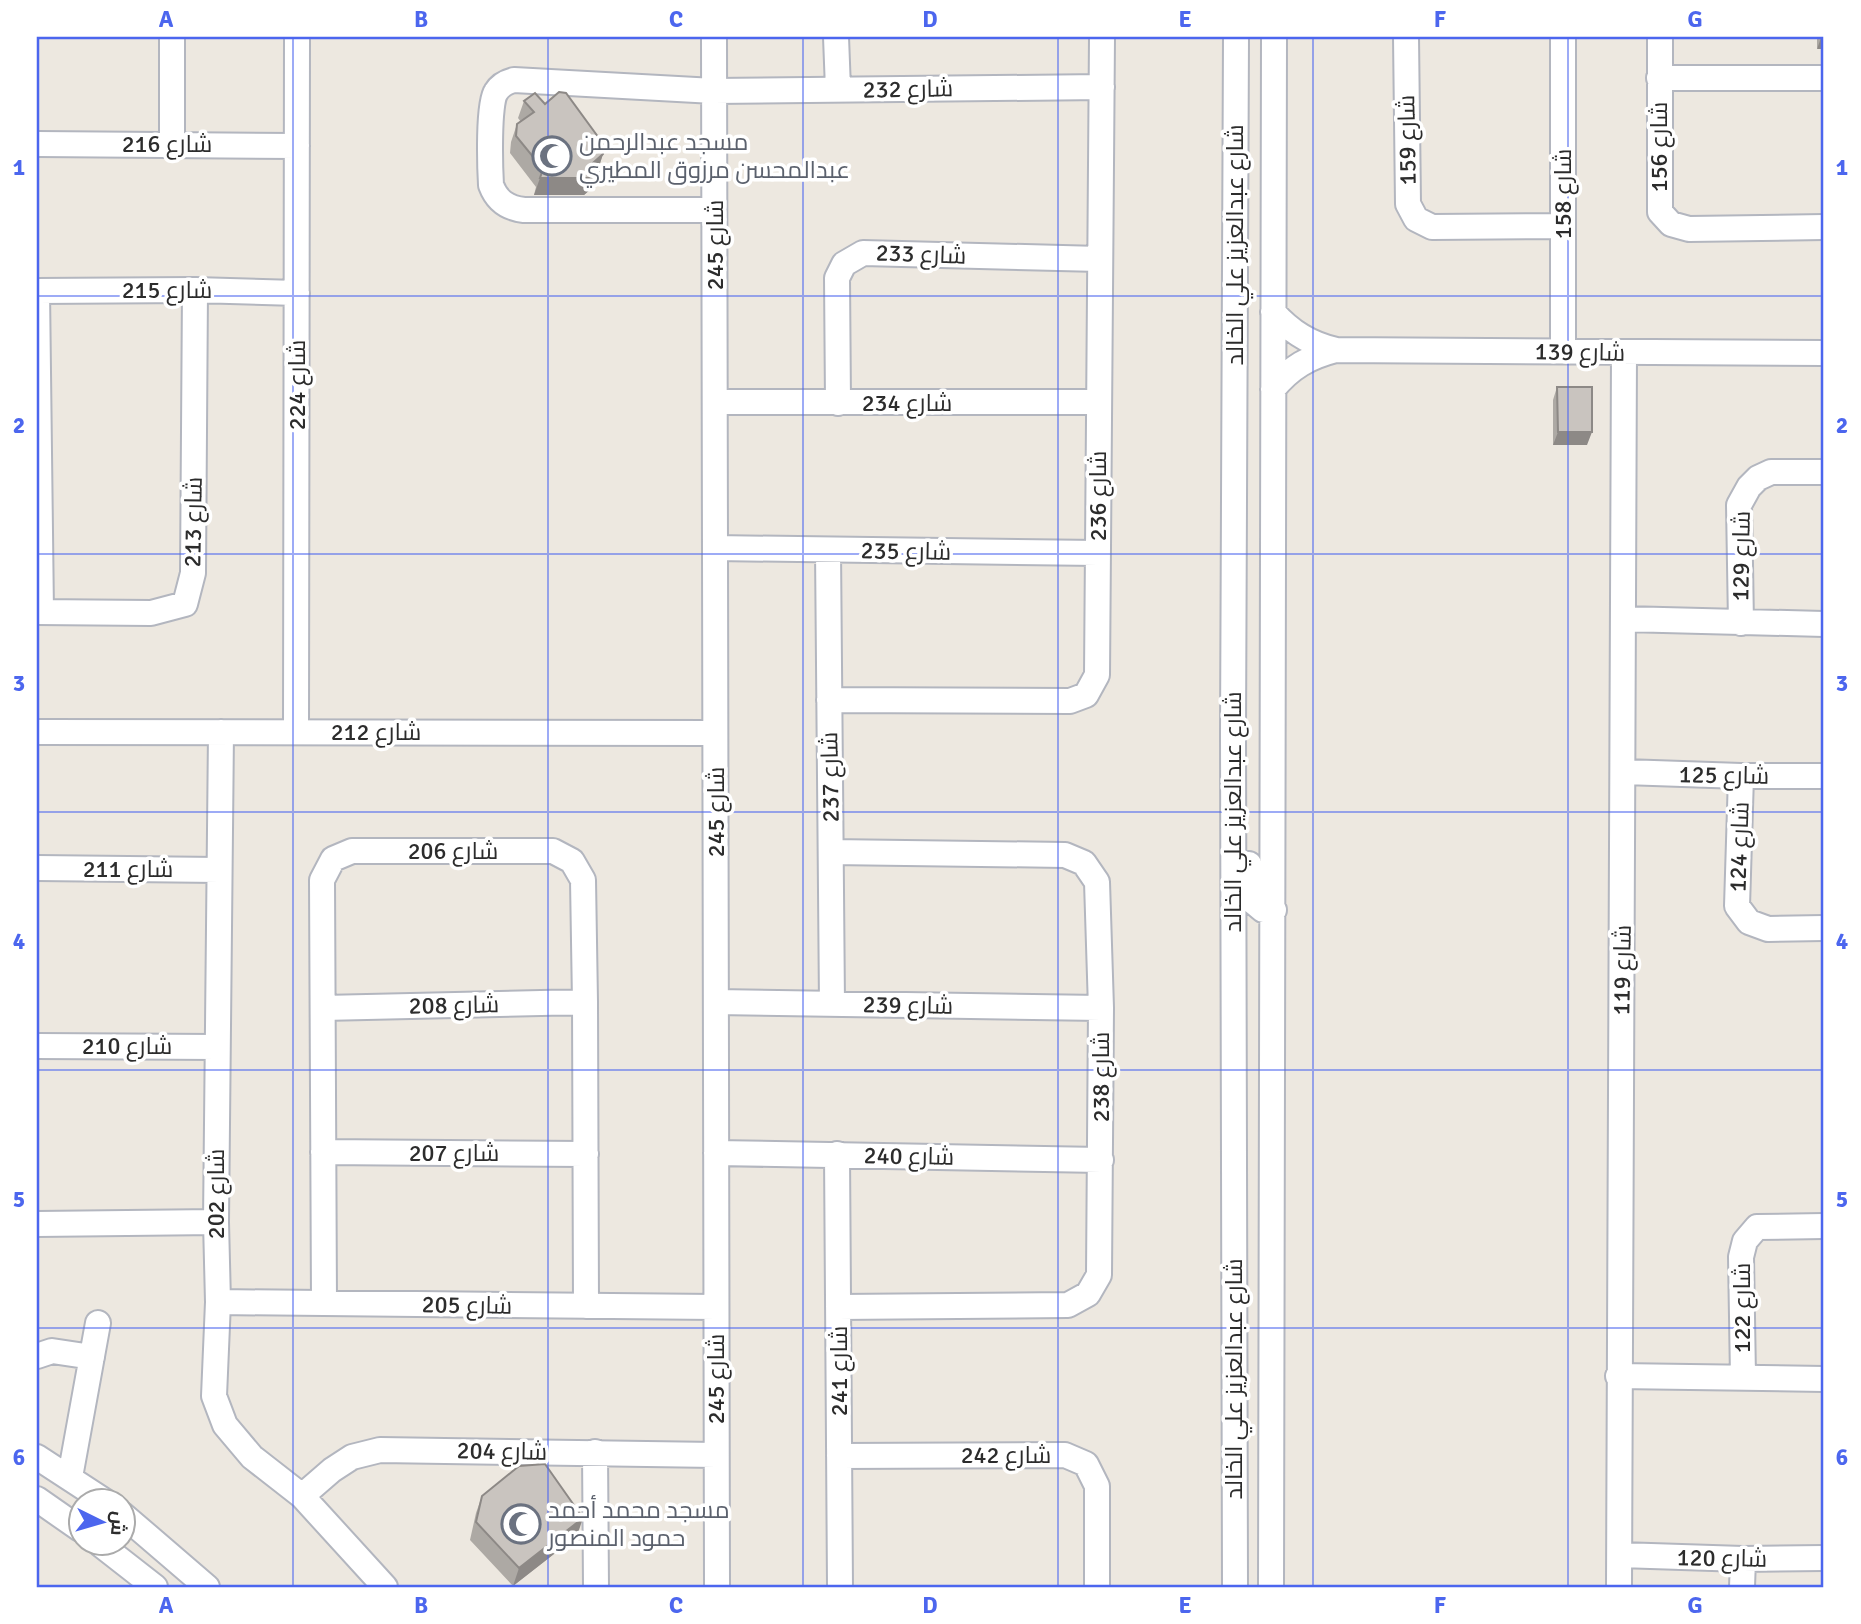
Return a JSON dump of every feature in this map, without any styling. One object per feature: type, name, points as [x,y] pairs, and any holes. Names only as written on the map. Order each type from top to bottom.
[{"type":"street","points":[[172,37],[172,144]]},
{"type":"street","name":"شارع 224","points":[[296,732],[297,37]]},
{"type":"street","name":"شارع 245","points":[[714,37],[717,1587]]},
{"type":"street","points":[[836,37],[838,89]]},
{"type":"street","name":"شارع 236","points":[[829,700],[1070,701],[1086,695],[1097,675],[1102,37]]},
{"type":"street","name":"شارع عبدالعزيز علي الخالد","points":[[1235,1587],[1233,734],[1236,37]]},
{"type":"street","name":"شارع عبدالعزيز علي الخالد","points":[[1271,1587],[1274,37]]},
{"type":"street","name":"شارع 159","points":[[1406,37],[1408,204],[1416,219],[1432,227],[1563,226]]},
{"type":"street","name":"شارع 158","points":[[1563,37],[1563,351]]},
{"type":"street","name":"شارع 156","points":[[1660,37],[1660,212],[1671,224],[1689,229],[1824,227]]},
{"type":"street","points":[[1236,73],[1256,79],[1273,72]]},
{"type":"street","points":[[1659,78],[1824,78]]},
{"type":"street","name":"شارع 232","points":[[715,210],[515,209],[500,200],[491,185],[492,100],[495,92],[506,82],[514,80],[715,90],[1102,87]]},
{"type":"street","points":[[1236,107],[1256,102],[1273,108]]},
{"type":"street","name":"شارع 216","points":[[37,144],[297,146]]},
{"type":"street","name":"شارع 233","points":[[838,403],[837,278],[845,264],[863,253],[1100,259]]},
{"type":"street","name":"شارع 215","points":[[37,291],[195,290],[297,293]]},
{"type":"street","name":"شارع 213","points":[[39,612],[151,613],[185,604],[193,573],[195,290]]},
{"type":"street","points":[[37,291],[39,612]]},
{"type":"street","name":"شارع 139","points":[[1273,312],[1301,337],[1336,350],[1824,353]]},
{"type":"street","name":"شارع 139","points":[[1273,389],[1285,374],[1300,363],[1336,350]]},
{"type":"street","name":"شارع 119","points":[[1619,1587],[1624,353]]},
{"type":"street","name":"شارع 234","points":[[715,402],[1099,402]]},
{"type":"street","name":"شارع 129","points":[[1741,623],[1739,505],[1749,487],[1758,478],[1771,472],[1824,472]]},
{"type":"street","name":"شارع 235","points":[[715,548],[1098,553]]},
{"type":"street","name":"شارع 237","points":[[828,550],[832,1004]]},
{"type":"street","points":[[1624,619],[1824,624]]},
{"type":"street","name":"شارع 212","points":[[37,732],[715,733]]},
{"type":"street","name":"شارع 202","points":[[221,732],[216,1222],[218,1302],[214,1396],[225,1425],[252,1457],[302,1496],[385,1587]]},
{"type":"street","points":[[1233,734],[1244,757],[1250,789],[1250,895],[1258,908],[1274,910]]},
{"type":"street","name":"شارع 125","points":[[1624,772],[1824,776]]},
{"type":"street","name":"شارع 124","points":[[1741,776],[1737,906],[1749,922],[1768,929],[1824,928]]},
{"type":"street","name":"شارع 206","points":[[324,1303],[323,880],[333,859],[352,851],[552,850],[572,861],[583,880],[586,1306]]},
{"type":"street","name":"شارع 238","points":[[831,852],[1065,855],[1084,863],[1097,882],[1101,1008],[1099,1275],[1088,1294],[1069,1306],[838,1307]]},
{"type":"street","name":"شارع 211","points":[[37,868],[219,870]]},
{"type":"street","name":"شارع 208","points":[[323,1007],[585,1002]]},
{"type":"street","name":"شارع 239","points":[[716,1002],[1101,1008]]},
{"type":"street","name":"شارع 210","points":[[37,1046],[218,1047]]},
{"type":"street","name":"شارع 207","points":[[323,1152],[586,1154]]},
{"type":"street","name":"شارع 240","points":[[716,1153],[1101,1160]]},
{"type":"street","name":"شارع 241","points":[[838,1154],[840,1587]]},
{"type":"street","points":[[37,1224],[216,1222]]},
{"type":"street","name":"شارع 122","points":[[1742,1377],[1741,1257],[1745,1241],[1757,1227],[1824,1226]]},
{"type":"street","name":"شارع 205","points":[[218,1302],[716,1307]]},
{"type":"street","points":[[70,1477],[98,1323]]},
{"type":"street","points":[[37,1356],[52,1351],[92,1357]]},
{"type":"street","points":[[1233,1365],[1244,1356],[1255,1362],[1256,1465],[1261,1499],[1271,1530]]},
{"type":"street","points":[[1618,1376],[1824,1379]]},
{"type":"street","name":"شارع 204","points":[[302,1496],[352,1457],[380,1450],[716,1455]]},
{"type":"street","points":[[595,1452],[596,1587]]},
{"type":"street","name":"شارع 242","points":[[839,1456],[1065,1455],[1086,1464],[1097,1486],[1097,1587]]},
{"type":"street","points":[[37,1457],[86,1488]]},
{"type":"street","points":[[37,1499],[66,1519]]},
{"type":"street","points":[[136,1526],[207,1587]]},
{"type":"street","name":"شارع 120","points":[[1619,1555],[1743,1559],[1824,1558]]},
{"type":"street","points":[[118,1558],[155,1587]]},
{"type":"street","points":[[1742,1587],[1743,1559]]},
{"type":"building","name":"مسجد عبدالرحمن عبدالمحسن مرزوق المطيري","points":[[559,92],[566,93],[604,145],[603,154],[593,163],[599,171],[591,178],[540,178],[543,169],[516,136],[517,124],[534,112],[524,101],[535,93],[545,104]]},
{"type":"building","points":[[1557,387],[1592,387],[1592,432],[1558,432]]},
{"type":"building","name":"مسجد محمد أحمد حمود المنصور","points":[[545,1464],[583,1518],[519,1568],[476,1522],[482,1496],[519,1466]]},
{"type":"place","name":"مسجد عبدالرحمن عبدالمحسن مرزوق المطيري","points":[[552,156]]},
{"type":"place","name":"مسجد محمد أحمد حمود المنصور","points":[[521,1524]]}]
